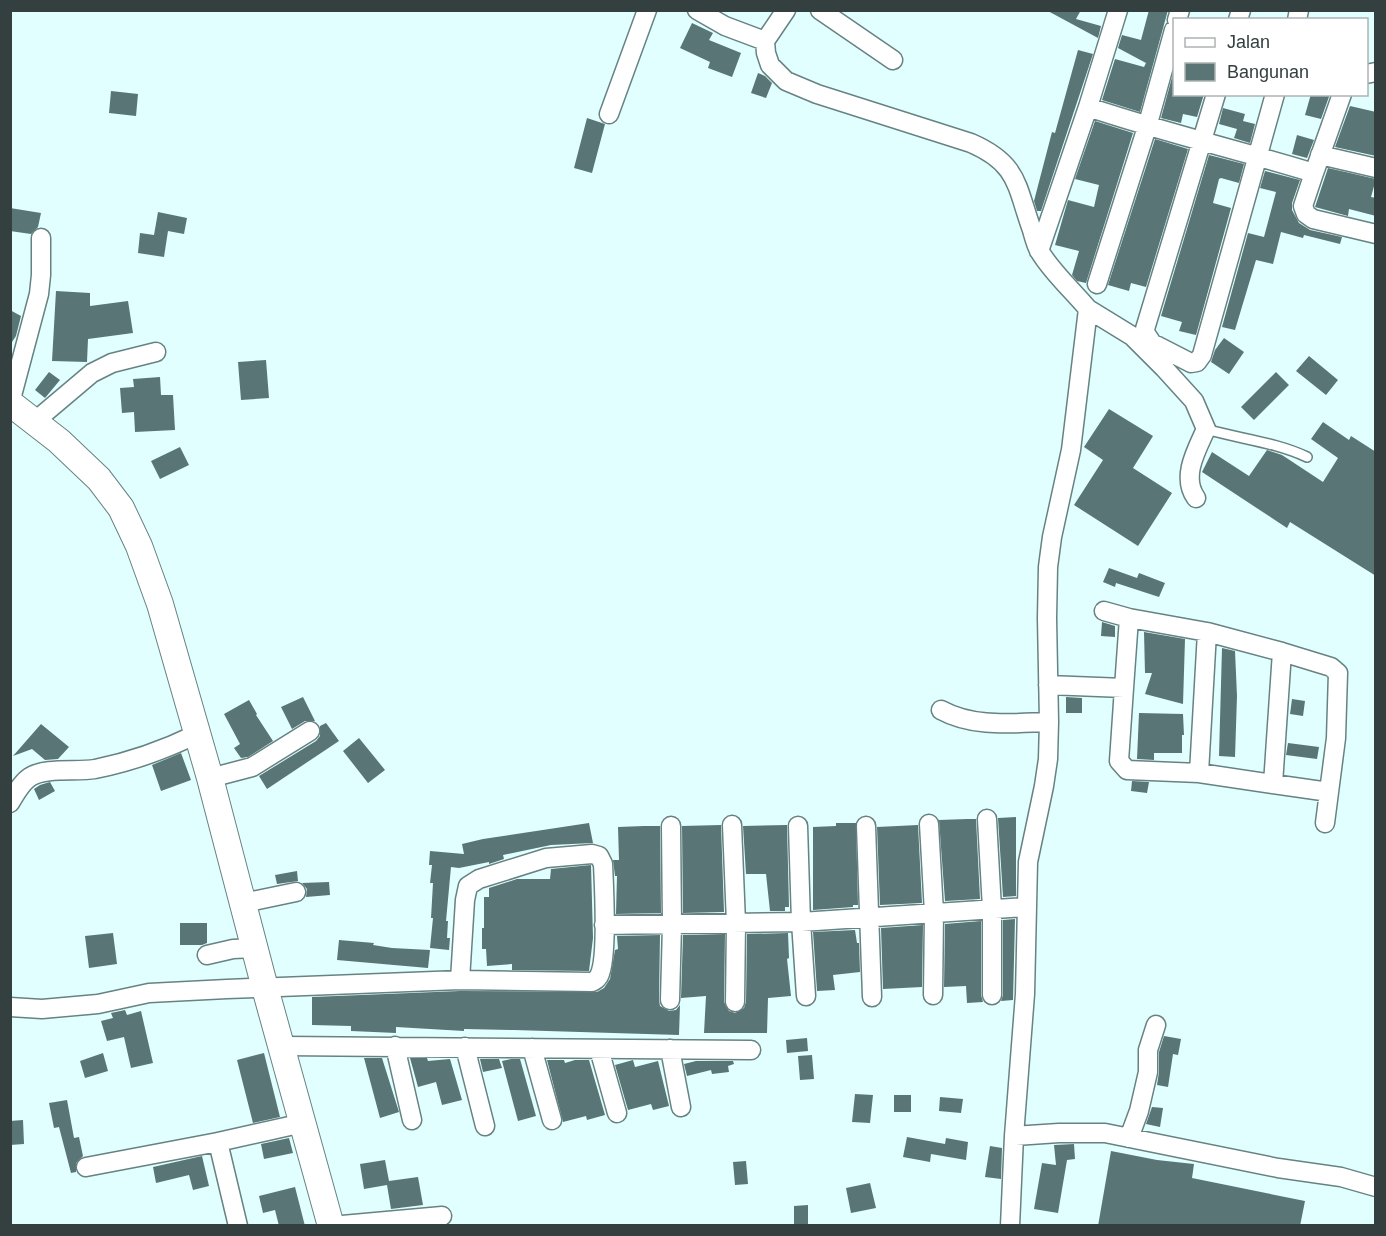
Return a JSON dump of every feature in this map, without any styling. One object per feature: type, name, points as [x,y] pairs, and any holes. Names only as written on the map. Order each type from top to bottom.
[{"type":"street","points":[[609,114],[646,10]]},
{"type":"street","points":[[697,10],[725,26],[765,41]]},
{"type":"street","points":[[786,10],[765,41],[770,65],[786,81],[817,94],[971,143],[999,158],[1009,169],[1039,251],[1088,309],[1132,336],[1194,401],[1206,429],[1188,479],[1189,489],[1196,498]]},
{"type":"street","points":[[820,10],[893,60]]},
{"type":"street","points":[[1039,251],[1118,10]]},
{"type":"street","points":[[1097,284],[1147,127],[1173,34]]},
{"type":"street","points":[[1215,96],[1145,329],[1152,343],[1187,362],[1197,362],[1202,355],[1274,96]]},
{"type":"street","points":[[1341,96],[1303,206],[1305,214],[1313,219],[1376,234]]},
{"type":"street","points":[[1088,107],[1147,127],[1203,140],[1314,173]]},
{"type":"street","points":[[1320,155],[1376,168]]},
{"type":"street","points":[[41,238],[39,294],[10,403],[59,441],[99,479],[121,508],[139,546],[160,604],[210,778],[331,1226],[442,1216]]},
{"type":"street","points":[[1010,1226],[1014,1136],[1025,994],[1028,862],[1044,786],[1049,722],[1048,567],[1052,537],[1071,450],[1088,309]]},
{"type":"street","points":[[34,422],[92,373],[112,363],[156,351]]},
{"type":"street","points":[[1104,610],[1129,618],[1207,632],[1282,652],[1331,667],[1338,673],[1336,738],[1325,824]]},
{"type":"street","points":[[1129,618],[1119,761],[1123,767],[1128,770],[1199,773],[1329,792]]},
{"type":"street","points":[[1199,773],[1207,632]]},
{"type":"street","points":[[1273,784],[1282,652]]},
{"type":"street","points":[[1048,685],[1124,688]]},
{"type":"street","points":[[941,710],[962,719],[993,724],[1049,722]]},
{"type":"street","points":[[210,778],[252,767],[310,731]]},
{"type":"street","points":[[10,802],[30,777],[41,772],[93,769],[126,761],[168,748],[197,734]]},
{"type":"street","points":[[987,819],[992,909],[992,995]]},
{"type":"street","points":[[929,824],[934,914],[933,995]]},
{"type":"street","points":[[732,825],[736,923],[735,1002]]},
{"type":"street","points":[[670,1000],[671,826]]},
{"type":"street","points":[[798,826],[806,996]]},
{"type":"street","points":[[866,826],[872,997]]},
{"type":"street","points":[[10,1007],[42,1009],[98,1004],[149,993],[265,988],[460,980],[592,982],[599,976],[601,969],[604,926],[603,864],[596,854],[546,858],[479,879],[468,886],[460,980]]},
{"type":"street","points":[[243,903],[296,892]]},
{"type":"street","points":[[604,926],[801,922],[1027,907]]},
{"type":"street","points":[[207,954],[255,948]]},
{"type":"street","points":[[1129,1138],[1139,1111],[1148,1072],[1148,1050],[1156,1025]]},
{"type":"street","points":[[283,1046],[751,1050]]},
{"type":"street","points":[[395,1046],[412,1120]]},
{"type":"street","points":[[465,1047],[485,1126]]},
{"type":"street","points":[[532,1048],[552,1120]]},
{"type":"street","points":[[599,1048],[617,1113]]},
{"type":"street","points":[[670,1049],[681,1107]]},
{"type":"street","points":[[86,1167],[303,1123]]},
{"type":"street","points":[[1014,1136],[1105,1133],[1278,1168],[1341,1177],[1376,1187]]},
{"type":"street","points":[[218,1142],[237,1226]]},
{"type":"lane","points":[[1206,429],[1240,439],[1272,444],[1307,457]]},
{"type":"building","points":[[1046,10],[1081,10],[1076,19],[1101,26],[1098,38]]},
{"type":"building","points":[[1149,10],[1168,10],[1140,112],[1102,100],[1115,59],[1144,67],[1146,63],[1118,48],[1122,35],[1141,40]]},
{"type":"building","points":[[692,23],[713,33],[709,40],[741,53],[732,77],[708,68],[710,62],[680,48]]},
{"type":"building","points":[[1078,50],[1093,54],[1041,211],[1037,211],[1034,201],[1052,132],[1055,133]]},
{"type":"building","points":[[758,73],[772,83],[766,98],[751,93]]},
{"type":"building","points":[[1173,74],[1173,96],[1203,96],[1197,117],[1183,114],[1181,123],[1161,118]]},
{"type":"building","points":[[111,91],[138,94],[136,116],[109,113]]},
{"type":"building","points":[[1310,96],[1329,96],[1321,119],[1305,115]]},
{"type":"building","points":[[1350,106],[1376,112],[1376,156],[1335,147]]},
{"type":"building","points":[[1223,108],[1245,114],[1243,121],[1255,124],[1250,143],[1234,138],[1237,129],[1219,124]]},
{"type":"building","points":[[587,118],[605,124],[592,173],[574,168]]},
{"type":"building","points":[[1095,121],[1133,133],[1086,283],[1077,281],[1072,275],[1079,251],[1055,245],[1068,200],[1094,207],[1099,185],[1075,179]]},
{"type":"building","points":[[1297,135],[1314,140],[1307,158],[1292,154]]},
{"type":"building","points":[[1155,139],[1188,149],[1146,287],[1131,283],[1129,291],[1108,285]]},
{"type":"building","points":[[1209,155],[1244,164],[1239,183],[1219,179],[1213,203],[1231,208],[1196,335],[1179,331],[1182,322],[1161,316]]},
{"type":"building","points":[[1328,168],[1376,179],[1371,197],[1376,198],[1376,216],[1349,209],[1348,216],[1315,207]]},
{"type":"building","points":[[1265,171],[1300,180],[1292,203],[1292,210],[1299,223],[1310,230],[1342,237],[1340,244],[1281,232],[1273,264],[1256,260],[1235,330],[1222,327],[1248,233],[1264,237],[1276,192],[1260,188]]},
{"type":"building","points":[[10,208],[41,213],[38,227],[31,234],[10,231]]},
{"type":"building","points":[[158,212],[187,218],[184,234],[168,231],[164,257],[138,253],[140,233],[154,235]]},
{"type":"building","points":[[56,291],[90,293],[90,306],[128,301],[133,333],[88,339],[87,362],[52,361]]},
{"type":"building","points":[[10,310],[21,316],[16,336],[10,345]]},
{"type":"building","points":[[1224,338],[1244,352],[1229,374],[1211,362],[1215,350]]},
{"type":"building","points":[[1309,356],[1338,380],[1326,395],[1296,371]]},
{"type":"building","points":[[266,360],[269,398],[241,400],[238,362]]},
{"type":"building","points":[[49,372],[60,380],[45,398],[35,390]]},
{"type":"building","points":[[1276,372],[1289,385],[1254,420],[1241,407]]},
{"type":"building","points":[[160,377],[161,395],[173,395],[175,430],[135,432],[134,412],[122,413],[120,388],[134,387],[133,379]]},
{"type":"building","points":[[1109,409],[1153,436],[1133,468],[1172,493],[1138,546],[1074,505],[1103,460],[1084,447]]},
{"type":"building","points":[[1323,422],[1349,440],[1351,436],[1376,452],[1376,576],[1290,522],[1287,528],[1202,472],[1212,452],[1249,476],[1267,450],[1282,455],[1323,482],[1338,458],[1311,439]]},
{"type":"building","points":[[180,447],[189,465],[160,479],[151,461]]},
{"type":"building","points":[[1109,568],[1137,578],[1139,573],[1165,583],[1159,597],[1116,583],[1115,587],[1103,582]]},
{"type":"building","points":[[1102,622],[1115,626],[1115,637],[1101,636]]},
{"type":"building","points":[[1144,632],[1185,639],[1183,704],[1145,694],[1152,673],[1145,673]]},
{"type":"building","points":[[1222,648],[1235,651],[1237,696],[1235,757],[1219,756]]},
{"type":"building","points":[[303,697],[315,721],[305,721],[292,729],[281,707]]},
{"type":"building","points":[[1066,697],[1082,698],[1082,713],[1066,713]]},
{"type":"building","points":[[1292,699],[1305,701],[1303,716],[1290,714]]},
{"type":"building","points":[[249,700],[273,741],[248,757],[241,758],[234,748],[240,744],[224,714]]},
{"type":"building","points":[[1139,713],[1183,714],[1182,753],[1154,753],[1154,760],[1137,759]]},
{"type":"building","points":[[326,723],[339,741],[267,789],[259,776],[316,741],[320,736],[320,726]]},
{"type":"building","points":[[41,724],[69,747],[58,759],[45,760],[32,749],[13,756]]},
{"type":"building","points":[[359,738],[385,770],[368,783],[343,751]]},
{"type":"building","points":[[1288,743],[1319,747],[1317,759],[1286,755]]},
{"type":"building","points":[[181,753],[191,780],[161,791],[152,765]]},
{"type":"building","points":[[1132,781],[1149,782],[1147,793],[1131,791]]},
{"type":"building","points":[[50,782],[55,791],[39,800],[34,789]]},
{"type":"building","points":[[1016,817],[1016,896],[1003,897],[998,818]]},
{"type":"building","points":[[976,819],[980,899],[945,901],[939,820]]},
{"type":"building","points":[[589,823],[593,843],[551,845],[503,855],[504,859],[489,864],[489,862],[459,868],[451,867],[446,921],[448,921],[447,938],[450,938],[449,950],[430,948],[433,883],[430,883],[432,865],[429,865],[430,851],[464,854],[462,844]]},
{"type":"building","points":[[836,823],[856,823],[858,905],[813,910],[813,827],[836,826]]},
{"type":"building","points":[[721,825],[724,912],[683,913],[682,826]]},
{"type":"building","points":[[787,825],[789,907],[785,907],[785,911],[770,911],[766,874],[746,874],[743,826]]},
{"type":"building","points":[[918,825],[922,903],[880,905],[877,827]]},
{"type":"building","points":[[660,826],[661,913],[616,914],[617,876],[615,876],[613,860],[619,860],[618,827]]},
{"type":"building","points":[[591,865],[593,938],[589,971],[512,970],[512,964],[487,966],[486,949],[482,949],[482,928],[484,928],[484,897],[489,897],[489,888],[517,879],[550,879],[551,869]]},
{"type":"building","points":[[297,871],[298,881],[277,884],[275,875]]},
{"type":"building","points":[[329,882],[330,895],[306,897],[307,889],[302,883]]},
{"type":"building","points":[[1015,919],[1013,1000],[1001,1001],[1003,995],[1003,920]]},
{"type":"building","points":[[981,921],[981,995],[983,1002],[967,1003],[966,986],[944,987],[945,924]]},
{"type":"building","points":[[180,923],[207,923],[207,943],[180,945]]},
{"type":"building","points":[[923,925],[922,987],[883,989],[881,928]]},
{"type":"building","points":[[855,930],[857,943],[859,943],[860,972],[833,975],[835,990],[817,991],[813,932]]},
{"type":"building","points":[[113,933],[117,964],[89,968],[85,936]]},
{"type":"building","points":[[788,933],[789,958],[787,959],[791,996],[768,998],[767,1033],[704,1033],[706,996],[681,998],[683,935],[725,934],[724,1002],[729,1011],[735,1013],[744,1008],[746,1002],[747,934]]},
{"type":"building","points":[[660,935],[660,1006],[669,1011],[676,1010],[680,1005],[679,1035],[464,1029],[464,1031],[396,1027],[396,1033],[351,1031],[351,1026],[312,1025],[312,997],[460,991],[597,992],[604,988],[610,979],[615,950],[618,949],[617,936]]},
{"type":"building","points":[[339,940],[374,943],[373,945],[392,948],[430,950],[428,968],[337,960]]},
{"type":"building","points":[[125,1010],[127,1015],[141,1011],[153,1063],[131,1068],[124,1037],[107,1041],[101,1021],[113,1018],[111,1013]]},
{"type":"building","points":[[1164,1036],[1181,1039],[1178,1055],[1173,1054],[1168,1087],[1157,1085],[1159,1052]]},
{"type":"building","points":[[807,1038],[808,1051],[787,1053],[786,1040]]},
{"type":"building","points":[[103,1053],[108,1071],[85,1078],[80,1061]]},
{"type":"building","points":[[264,1053],[280,1117],[253,1123],[237,1060]]},
{"type":"building","points":[[812,1055],[814,1079],[800,1080],[798,1056]]},
{"type":"building","points":[[364,1058],[382,1058],[399,1112],[380,1118]]},
{"type":"building","points":[[410,1058],[427,1058],[428,1061],[450,1059],[462,1100],[442,1105],[436,1082],[418,1087]]},
{"type":"building","points":[[480,1059],[499,1059],[502,1068],[483,1072]]},
{"type":"building","points":[[520,1059],[536,1116],[518,1121],[502,1061]]},
{"type":"building","points":[[547,1060],[564,1060],[565,1063],[589,1060],[605,1115],[587,1120],[586,1116],[563,1122]]},
{"type":"building","points":[[633,1060],[635,1067],[658,1061],[669,1106],[653,1110],[651,1104],[628,1110],[615,1065]]},
{"type":"building","points":[[696,1061],[733,1061],[734,1064],[728,1066],[729,1072],[712,1074],[711,1070],[687,1076],[684,1064]]},
{"type":"building","points":[[855,1094],[873,1095],[870,1123],[852,1122]]},
{"type":"building","points":[[894,1095],[911,1095],[911,1112],[894,1112]]},
{"type":"building","points":[[940,1097],[963,1099],[961,1113],[939,1111]]},
{"type":"building","points":[[67,1100],[74,1138],[79,1137],[83,1156],[76,1163],[76,1172],[71,1173],[59,1127],[54,1128],[49,1103]]},
{"type":"building","points":[[1152,1107],[1163,1108],[1160,1127],[1146,1124]]},
{"type":"building","points":[[23,1120],[24,1144],[10,1145],[10,1121]]},
{"type":"building","points":[[907,1137],[945,1144],[946,1138],[968,1142],[966,1160],[931,1154],[930,1162],[903,1157]]},
{"type":"building","points":[[289,1138],[293,1153],[264,1159],[261,1144]]},
{"type":"building","points":[[1074,1144],[1075,1159],[1067,1160],[1058,1213],[1034,1209],[1042,1163],[1056,1165],[1054,1145]]},
{"type":"building","points":[[990,1146],[1002,1148],[1001,1179],[985,1177]]},
{"type":"building","points":[[1111,1151],[1194,1164],[1192,1178],[1305,1201],[1300,1226],[1098,1226]]},
{"type":"building","points":[[202,1156],[209,1186],[193,1190],[189,1175],[156,1183],[153,1167]]},
{"type":"building","points":[[385,1160],[389,1181],[418,1177],[423,1205],[391,1209],[387,1185],[364,1189],[360,1164]]},
{"type":"building","points":[[746,1161],[748,1184],[735,1185],[733,1162]]},
{"type":"building","points":[[870,1183],[876,1208],[851,1213],[846,1188]]},
{"type":"building","points":[[295,1187],[305,1226],[279,1226],[275,1210],[263,1213],[259,1196]]},
{"type":"building","points":[[808,1205],[808,1226],[794,1226],[794,1206]]}]
